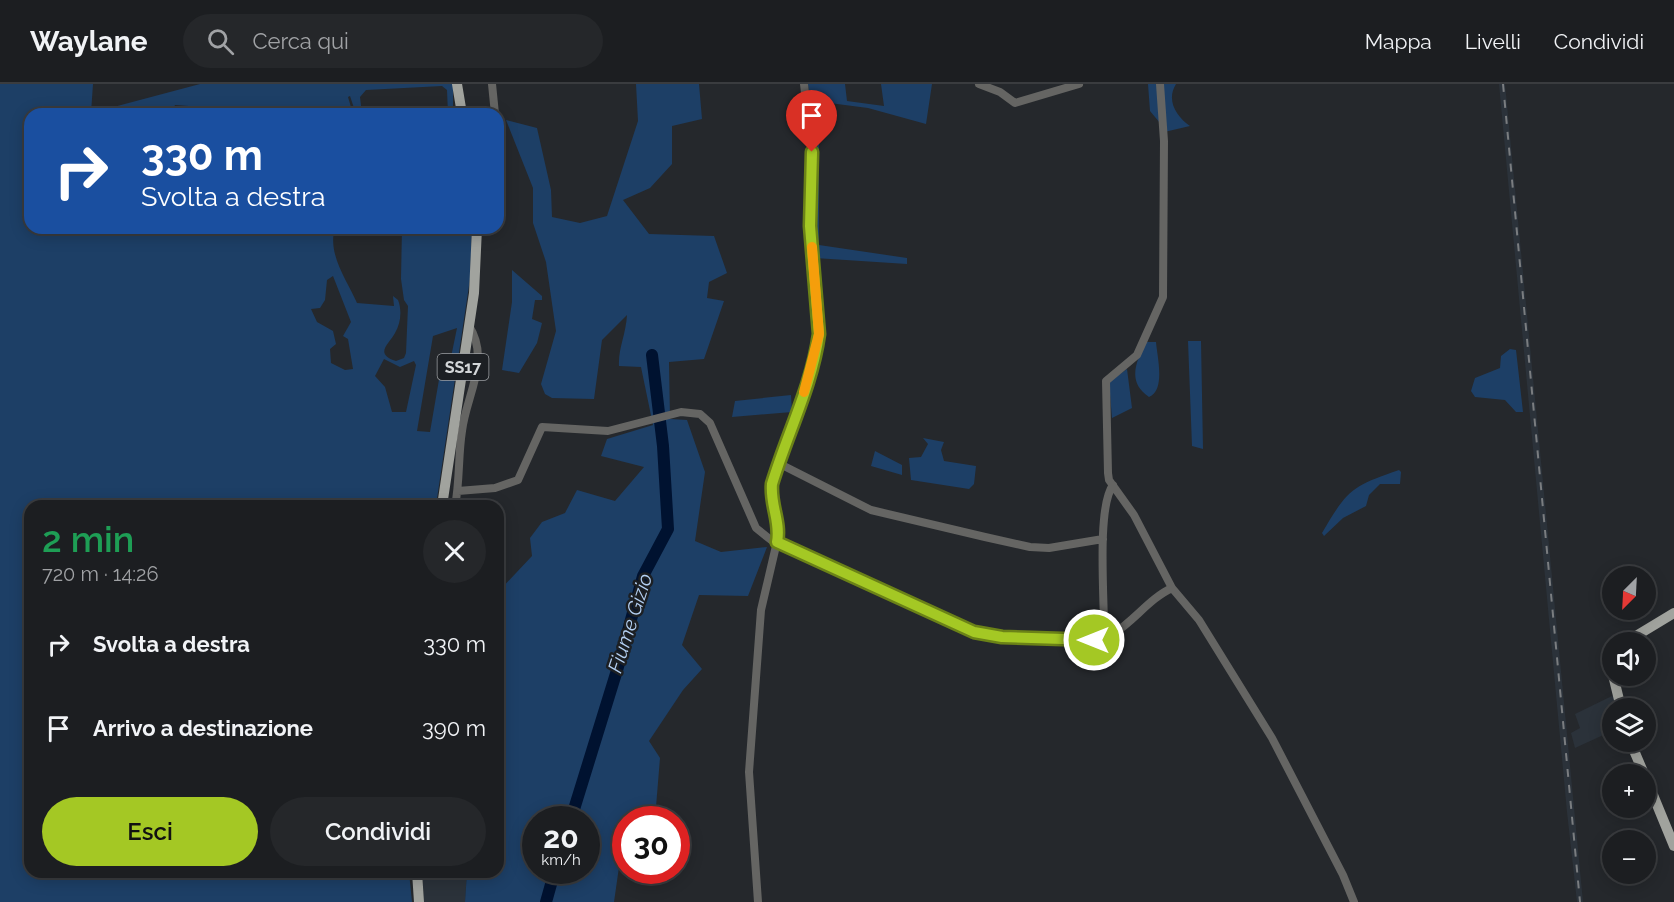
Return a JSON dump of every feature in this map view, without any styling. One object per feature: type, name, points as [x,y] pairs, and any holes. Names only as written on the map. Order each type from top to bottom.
[{"type":"main road","points":[[458,84],[461,108]]},
{"type":"main road","name":"SS17","points":[[443,500],[458,429],[477,257],[477,234]]},
{"type":"main road","points":[[1643,632],[1674,613]]},
{"type":"main road","points":[[1656,803],[1674,846]]},
{"type":"main road","points":[[417,878],[419,902]]},
{"type":"street","points":[[492,84],[494,108]]},
{"type":"street","points":[[758,902],[750,772],[761,610],[777,542],[778,523],[771,495],[778,463],[804,392],[819,334],[810,226],[812,152],[804,84]]},
{"type":"street","points":[[979,84],[1000,92],[1015,103],[1079,84]]},
{"type":"street","points":[[1160,84],[1164,141],[1163,297],[1137,355],[1106,381],[1108,473],[1113,485],[1134,515],[1172,588],[1199,620],[1272,738],[1343,875],[1354,902]]},
{"type":"street","points":[[458,491],[495,488],[518,480],[542,427],[608,431],[666,415],[693,412],[710,423],[756,528],[777,542],[974,632],[995,637],[1058,640],[1104,638],[1172,588]]},
{"type":"street","points":[[456,500],[458,429]]},
{"type":"street","points":[[778,463],[871,510],[985,537],[1030,547],[1049,548],[1104,539]]},
{"type":"street","points":[[1104,638],[1106,498],[1113,485]]},
{"type":"shaded area","points":[[0,84],[93,84],[91,108],[24,108],[24,234],[334,234],[336,257],[357,303],[394,306],[393,296],[398,300],[399,325],[384,352],[396,361],[404,358],[406,353],[408,306],[404,300],[401,279],[402,234],[472,234],[470,279],[437,500],[24,500],[24,878],[410,878],[412,902],[0,902]],"holes":[[[333,276],[351,322],[343,336],[348,339],[353,369],[345,370],[331,363],[330,349],[336,344],[333,331],[317,322],[311,309],[320,308],[325,300],[327,280]],[[457,328],[449,367],[441,368],[430,432],[417,431],[433,336]],[[384,359],[400,367],[414,361],[416,365],[406,412],[392,412],[385,387],[375,376]]]},
{"type":"shaded area","points":[[200,84],[453,84],[453,108],[448,108],[447,90],[442,86],[366,90],[360,97],[361,108],[354,108],[350,96],[348,97],[351,108],[202,108],[175,105],[174,108],[110,108]]},
{"type":"shaded area","points":[[636,84],[699,84],[702,119],[672,126],[672,164],[650,188],[623,200],[649,234],[714,236],[727,273],[709,282],[707,298],[724,301],[704,359],[669,362],[670,419],[687,420],[705,472],[695,541],[721,552],[767,547],[748,596],[699,595],[682,645],[702,669],[683,690],[649,741],[660,758],[656,806],[612,806],[612,884],[617,884],[614,902],[465,902],[467,878],[504,878],[504,586],[532,556],[530,538],[542,522],[565,513],[577,490],[615,501],[644,467],[601,456],[607,439],[653,425],[641,367],[619,366],[627,315],[602,340],[594,399],[552,398],[545,394],[541,384],[556,331],[546,262],[533,223],[533,188],[506,120],[537,128],[551,190],[552,217],[580,223],[607,216],[638,121]]},
{"type":"shaded area","points":[[808,84],[845,84],[847,101],[884,106],[881,84],[932,84],[926,124],[868,108],[814,101],[819,132],[819,245],[907,258],[907,264],[815,258],[814,134]]},
{"type":"shaded area","points":[[1148,84],[1176,84],[1172,102],[1180,117],[1190,126],[1160,133],[1160,123],[1150,111]]},
{"type":"shaded area","points":[[1499,84],[1505,84],[1583,902],[1577,902],[1567,812]]},
{"type":"shaded area","points":[[512,270],[542,296],[542,300],[535,300],[532,319],[542,323],[537,343],[519,373],[502,370],[512,302]]},
{"type":"shaded area","points":[[1188,341],[1201,341],[1203,449],[1192,446]]},
{"type":"shaded area","points":[[1145,342],[1156,342],[1159,364],[1157,387],[1149,397],[1138,384],[1135,371]]},
{"type":"shaded area","points":[[1510,349],[1516,350],[1523,412],[1516,412],[1505,400],[1475,397],[1471,391],[1475,378],[1500,368],[1501,356]]},
{"type":"shaded area","points":[[1127,369],[1132,408],[1112,418],[1109,382]]},
{"type":"shaded area","points":[[791,395],[792,412],[732,417],[735,401]]},
{"type":"shaded area","points":[[923,438],[944,442],[941,450],[944,461],[976,466],[974,484],[969,489],[911,480],[909,458],[921,457],[928,444]]},
{"type":"shaded area","points":[[875,451],[902,465],[902,475],[871,466]]},
{"type":"shaded area","points":[[1399,470],[1401,472],[1400,484],[1380,484],[1369,495],[1366,506],[1343,518],[1324,536],[1322,533],[1338,507],[1352,491]]},
{"type":"shaded area","points":[[1602,701],[1602,736],[1575,748],[1571,733],[1580,728],[1575,714]]},
{"type":"shaded area","points":[[422,878],[467,878],[465,902],[424,902]]},
{"type":"waterway","name":"Fiume Gizio","points":[[575,806],[618,667],[643,576],[668,529],[663,446],[652,355]]},
{"type":"waterway","name":"Fiume Gizio","points":[[546,902],[551,884]]},
{"type":"railway","points":[[1503,84],[1580,902]]},
{"type":"slow traffic","points":[[804,392],[819,334],[812,247]]},
{"type":"route","points":[[812,152],[810,226],[819,334],[801,402],[772,484],[771,495],[779,533],[777,542],[943,620],[974,632],[1002,637],[1094,640]]}]
